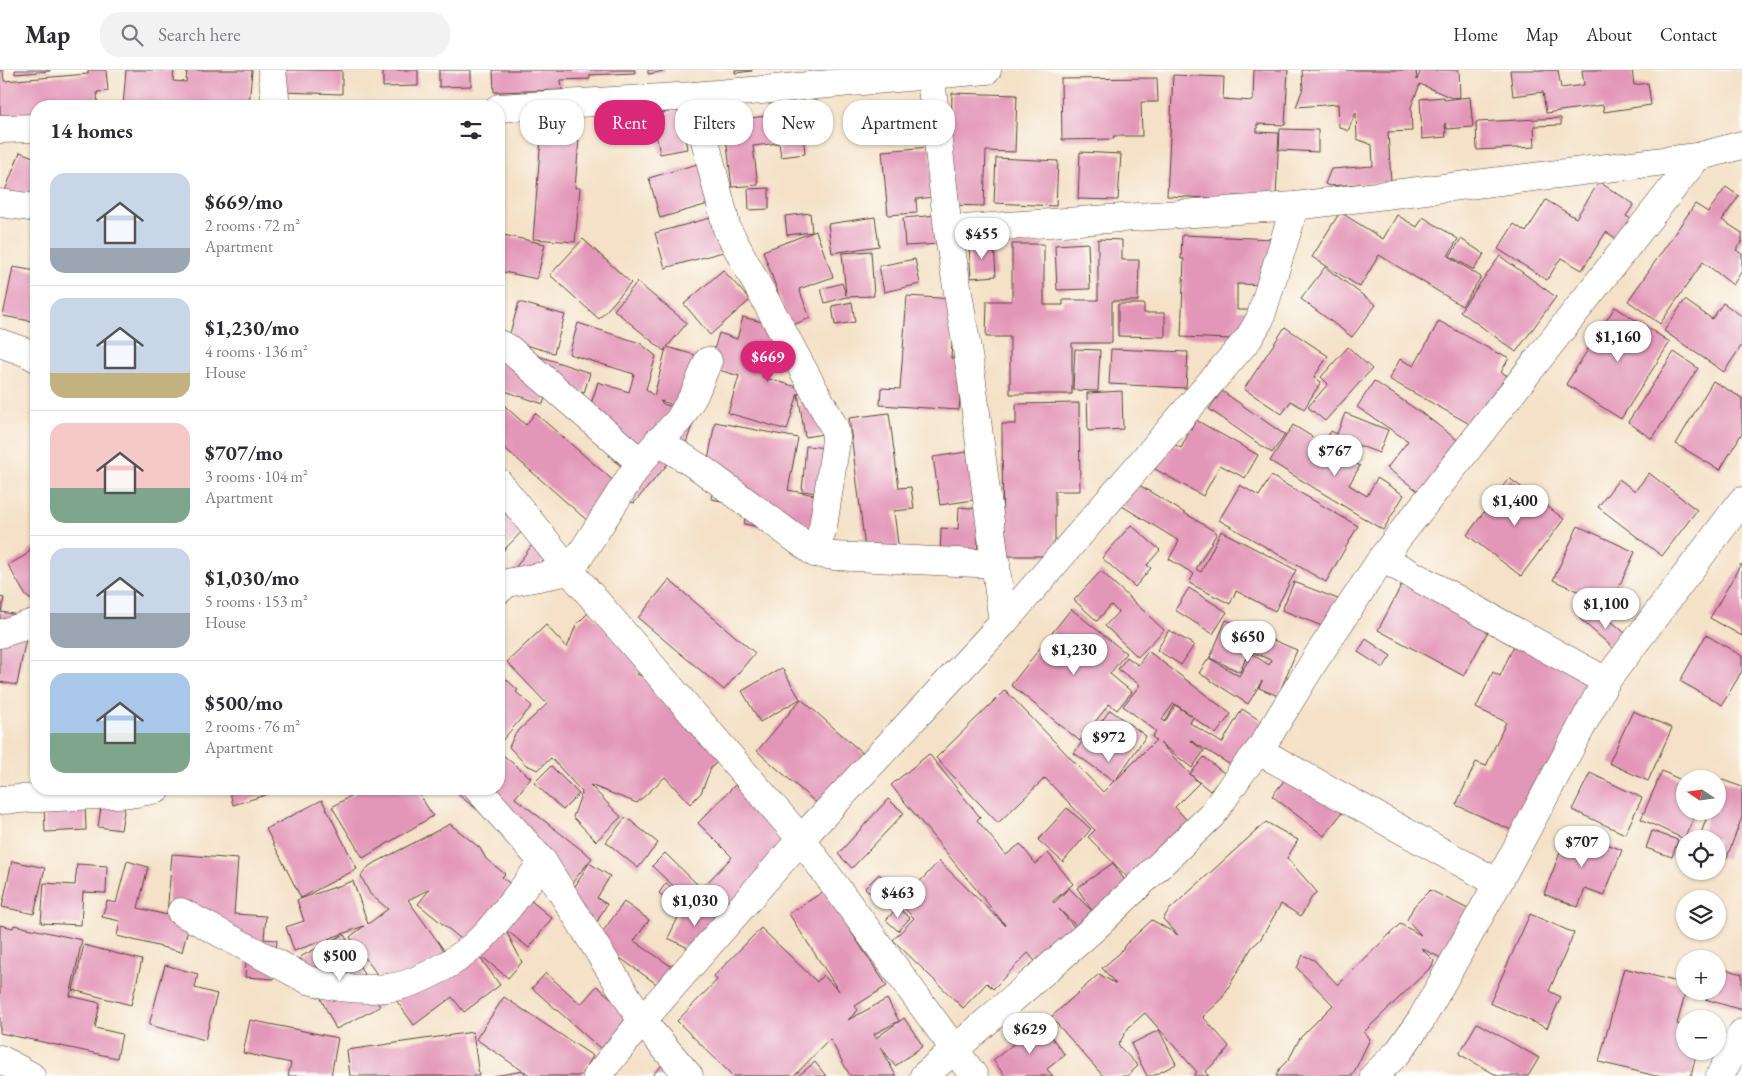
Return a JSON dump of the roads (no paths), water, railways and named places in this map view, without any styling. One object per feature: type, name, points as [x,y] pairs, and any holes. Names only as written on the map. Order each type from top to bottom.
[{"type":"street","points":[[272,70],[275,100]]},
{"type":"street","points":[[505,108],[694,96],[930,73],[987,70]]},
{"type":"street","points":[[930,73],[948,230],[971,374],[1002,623]]},
{"type":"street","points":[[694,96],[726,229],[834,427],[836,437],[835,448],[823,527],[815,553]]},
{"type":"street","points":[[0,129],[30,128]]},
{"type":"street","points":[[948,230],[1296,206],[1696,157],[1742,144]]},
{"type":"street","points":[[924,1076],[1092,930],[1212,815],[1243,770],[1259,751],[1315,660],[1382,558],[1696,157]]},
{"type":"street","points":[[0,203],[30,207]]},
{"type":"street","points":[[597,1076],[642,1021],[801,839],[1002,623],[1249,338],[1260,318],[1296,206]]},
{"type":"street","points":[[0,343],[30,354]]},
{"type":"street","points":[[505,347],[640,462]]},
{"type":"street","points":[[505,585],[570,571],[640,462],[679,420],[694,396],[708,361]]},
{"type":"street","points":[[658,441],[703,470],[815,553],[834,556],[996,564]]},
{"type":"street","points":[[505,490],[570,571],[801,839],[974,1076]]},
{"type":"street","points":[[1374,1076],[1399,1050],[1421,1020],[1498,884],[1606,682],[1742,501]]},
{"type":"street","points":[[1382,558],[1606,682]]},
{"type":"street","points":[[0,634],[30,624]]},
{"type":"street","points":[[1259,751],[1498,884]]},
{"type":"street","points":[[0,800],[97,795]]},
{"type":"street","points":[[483,795],[543,862],[642,1021],[689,1076]]},
{"type":"street","points":[[181,912],[308,980],[329,986],[388,988],[408,983],[439,970],[469,950],[484,936],[543,862]]},
{"type":"street","points":[[1720,1076],[1742,1033]]},
{"type":"street","points":[[0,1059],[31,1076]]}]
